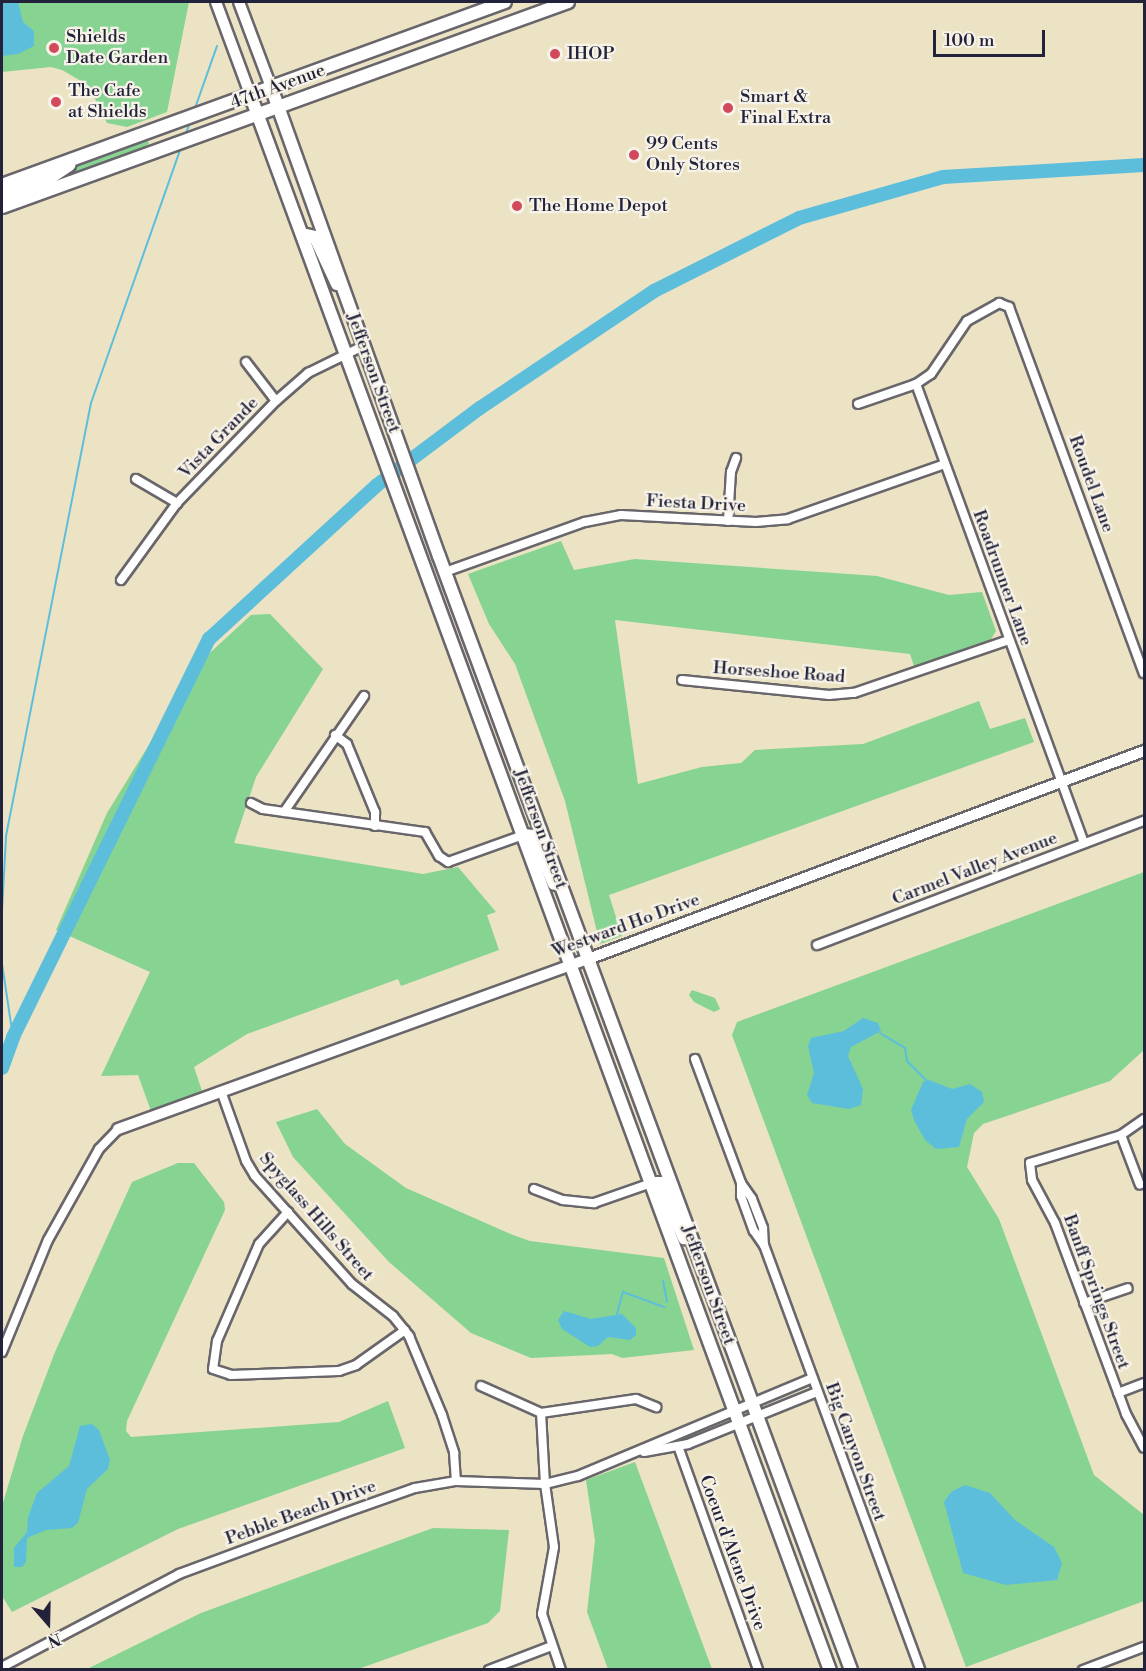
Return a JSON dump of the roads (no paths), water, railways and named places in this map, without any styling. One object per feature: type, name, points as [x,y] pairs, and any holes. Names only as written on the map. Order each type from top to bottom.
[{"type":"main road","name":"47th Avenue","points":[[2,185],[505,2]]},
{"type":"main road","name":"47th Avenue","points":[[2,207],[568,2]]},
{"type":"main road","name":"Jefferson Street","points":[[271,87],[439,556],[850,1670]]},
{"type":"main road","name":"Jefferson Street","points":[[250,94],[830,1670]]},
{"type":"main road","points":[[2,197],[47,180],[82,155]]},
{"type":"main road","points":[[302,234],[315,237],[328,271],[346,297]]},
{"type":"main road","points":[[523,835],[533,836],[547,874],[567,902]]},
{"type":"main road","points":[[651,1183],[661,1183],[676,1224],[702,1268]]},
{"type":"street","name":"Jefferson Street","points":[[216,2],[250,94]]},
{"type":"street","name":"Jefferson Street","points":[[239,2],[271,87]]},
{"type":"street","name":"Roudel Lane","points":[[916,384],[931,374],[967,321],[999,303],[1009,307],[1144,673]]},
{"type":"street","name":"Vista Grande","points":[[121,580],[177,503],[276,401],[308,372],[363,346]]},
{"type":"street","points":[[246,362],[276,401]]},
{"type":"street","points":[[858,404],[916,384]]},
{"type":"street","name":"Roadrunner Lane","points":[[916,384],[1084,843]]},
{"type":"street","points":[[728,521],[731,472],[736,458]]},
{"type":"street","name":"Fiesta Drive","points":[[445,572],[585,522],[621,515],[728,521],[788,519],[945,464]]},
{"type":"street","points":[[136,479],[177,503]]},
{"type":"street","name":"Horseshoe Road","points":[[682,680],[829,695],[854,693],[1009,640]]},
{"type":"street","points":[[284,812],[334,735],[364,696]]},
{"type":"street","points":[[334,735],[347,744],[375,813],[375,825]]},
{"type":"street","name":"Westward Ho Drive","points":[[118,1129],[588,959],[1144,751]]},
{"type":"street","points":[[251,803],[257,808],[424,832],[440,856],[448,862],[523,835]]},
{"type":"street","name":"Carmel Valley Avenue","points":[[817,945],[1144,821]]},
{"type":"street","name":"Big Canyon Street","points":[[695,1059],[741,1183],[741,1196],[754,1231],[764,1245],[920,1670]]},
{"type":"street","name":"Spyglass Hills Street","points":[[220,1092],[246,1161],[352,1284],[405,1330],[419,1354],[442,1415],[454,1453],[456,1481]]},
{"type":"street","points":[[1140,1185],[1121,1134],[1144,1119]]},
{"type":"street","points":[[2,1352],[48,1240],[99,1149],[118,1129]]},
{"type":"street","name":"Banff Springs Street","points":[[1121,1134],[1030,1163],[1032,1180],[1055,1223],[1118,1393],[1144,1448]]},
{"type":"street","points":[[534,1189],[563,1200],[594,1203],[651,1183]]},
{"type":"street","points":[[288,1212],[259,1244],[214,1352],[213,1369],[221,1373],[339,1371],[356,1365],[405,1330]]},
{"type":"street","points":[[1084,1303],[1128,1288]]},
{"type":"street","points":[[630,1455],[812,1378]]},
{"type":"street","points":[[1118,1393],[1144,1383]]},
{"type":"street","points":[[481,1386],[541,1413],[636,1399],[656,1407]]},
{"type":"street","points":[[630,1455],[678,1446],[817,1392]]},
{"type":"street","points":[[541,1413],[545,1484],[554,1547],[542,1614],[561,1670]]},
{"type":"street","name":"Coeur d'Alene Drive","points":[[678,1446],[758,1670]]},
{"type":"street","name":"Pebble Beach Drive","points":[[2,1667],[179,1574],[415,1488],[456,1481],[545,1484],[578,1476],[630,1455]]},
{"type":"street","points":[[489,1670],[552,1646]]},
{"type":"street","points":[[1083,1670],[1144,1647]]},
{"type":"water","points":[[18,2],[23,22],[34,31],[34,46],[18,54],[2,56],[2,3]]},
{"type":"water","points":[[863,1018],[878,1023],[881,1031],[851,1047],[848,1056],[863,1089],[861,1105],[849,1109],[812,1103],[807,1095],[814,1073],[808,1046],[811,1038],[844,1031]]},
{"type":"water","points":[[929,1080],[952,1089],[970,1084],[982,1092],[984,1102],[967,1119],[959,1147],[936,1149],[925,1140],[914,1120],[911,1110],[923,1082]]},
{"type":"water","points":[[564,1311],[591,1319],[622,1314],[636,1328],[636,1335],[630,1340],[608,1337],[598,1346],[590,1347],[562,1329],[558,1320]]},
{"type":"water","points":[[92,1424],[99,1430],[110,1460],[108,1469],[87,1489],[78,1523],[72,1528],[46,1530],[27,1538],[26,1562],[22,1567],[14,1567],[14,1548],[27,1532],[28,1517],[37,1493],[69,1466],[80,1426]]},
{"type":"water","points":[[965,1485],[990,1493],[1015,1520],[1054,1547],[1062,1563],[1057,1580],[1006,1585],[963,1573],[944,1502],[951,1492]]},
{"type":"waterway","points":[[194,111],[217,46]]},
{"type":"waterway","points":[[185,136],[190,122]]},
{"type":"waterway","points":[[2,911],[6,836],[91,403],[181,147]]},
{"type":"waterway","points":[[2,1068],[13,1037],[209,639],[377,485],[480,408],[654,291],[799,218],[943,177],[1144,165]]},
{"type":"waterway","points":[[2,964],[13,1037]]},
{"type":"waterway","points":[[880,1033],[905,1048],[907,1061],[927,1081]]},
{"type":"waterway","points":[[663,1281],[667,1302]]},
{"type":"waterway","points":[[617,1314],[623,1292],[664,1307]]},
{"type":"place","name":"Shields Date Garden","points":[[54,48]]},
{"type":"place","name":"IHOP","points":[[555,54]]},
{"type":"place","name":"The Cafe at Shields","points":[[56,102]]},
{"type":"place","name":"Smart & Final Extra","points":[[728,108]]},
{"type":"place","name":"99 Cents Only Stores","points":[[634,155]]},
{"type":"place","name":"The Home Depot","points":[[517,206]]}]
